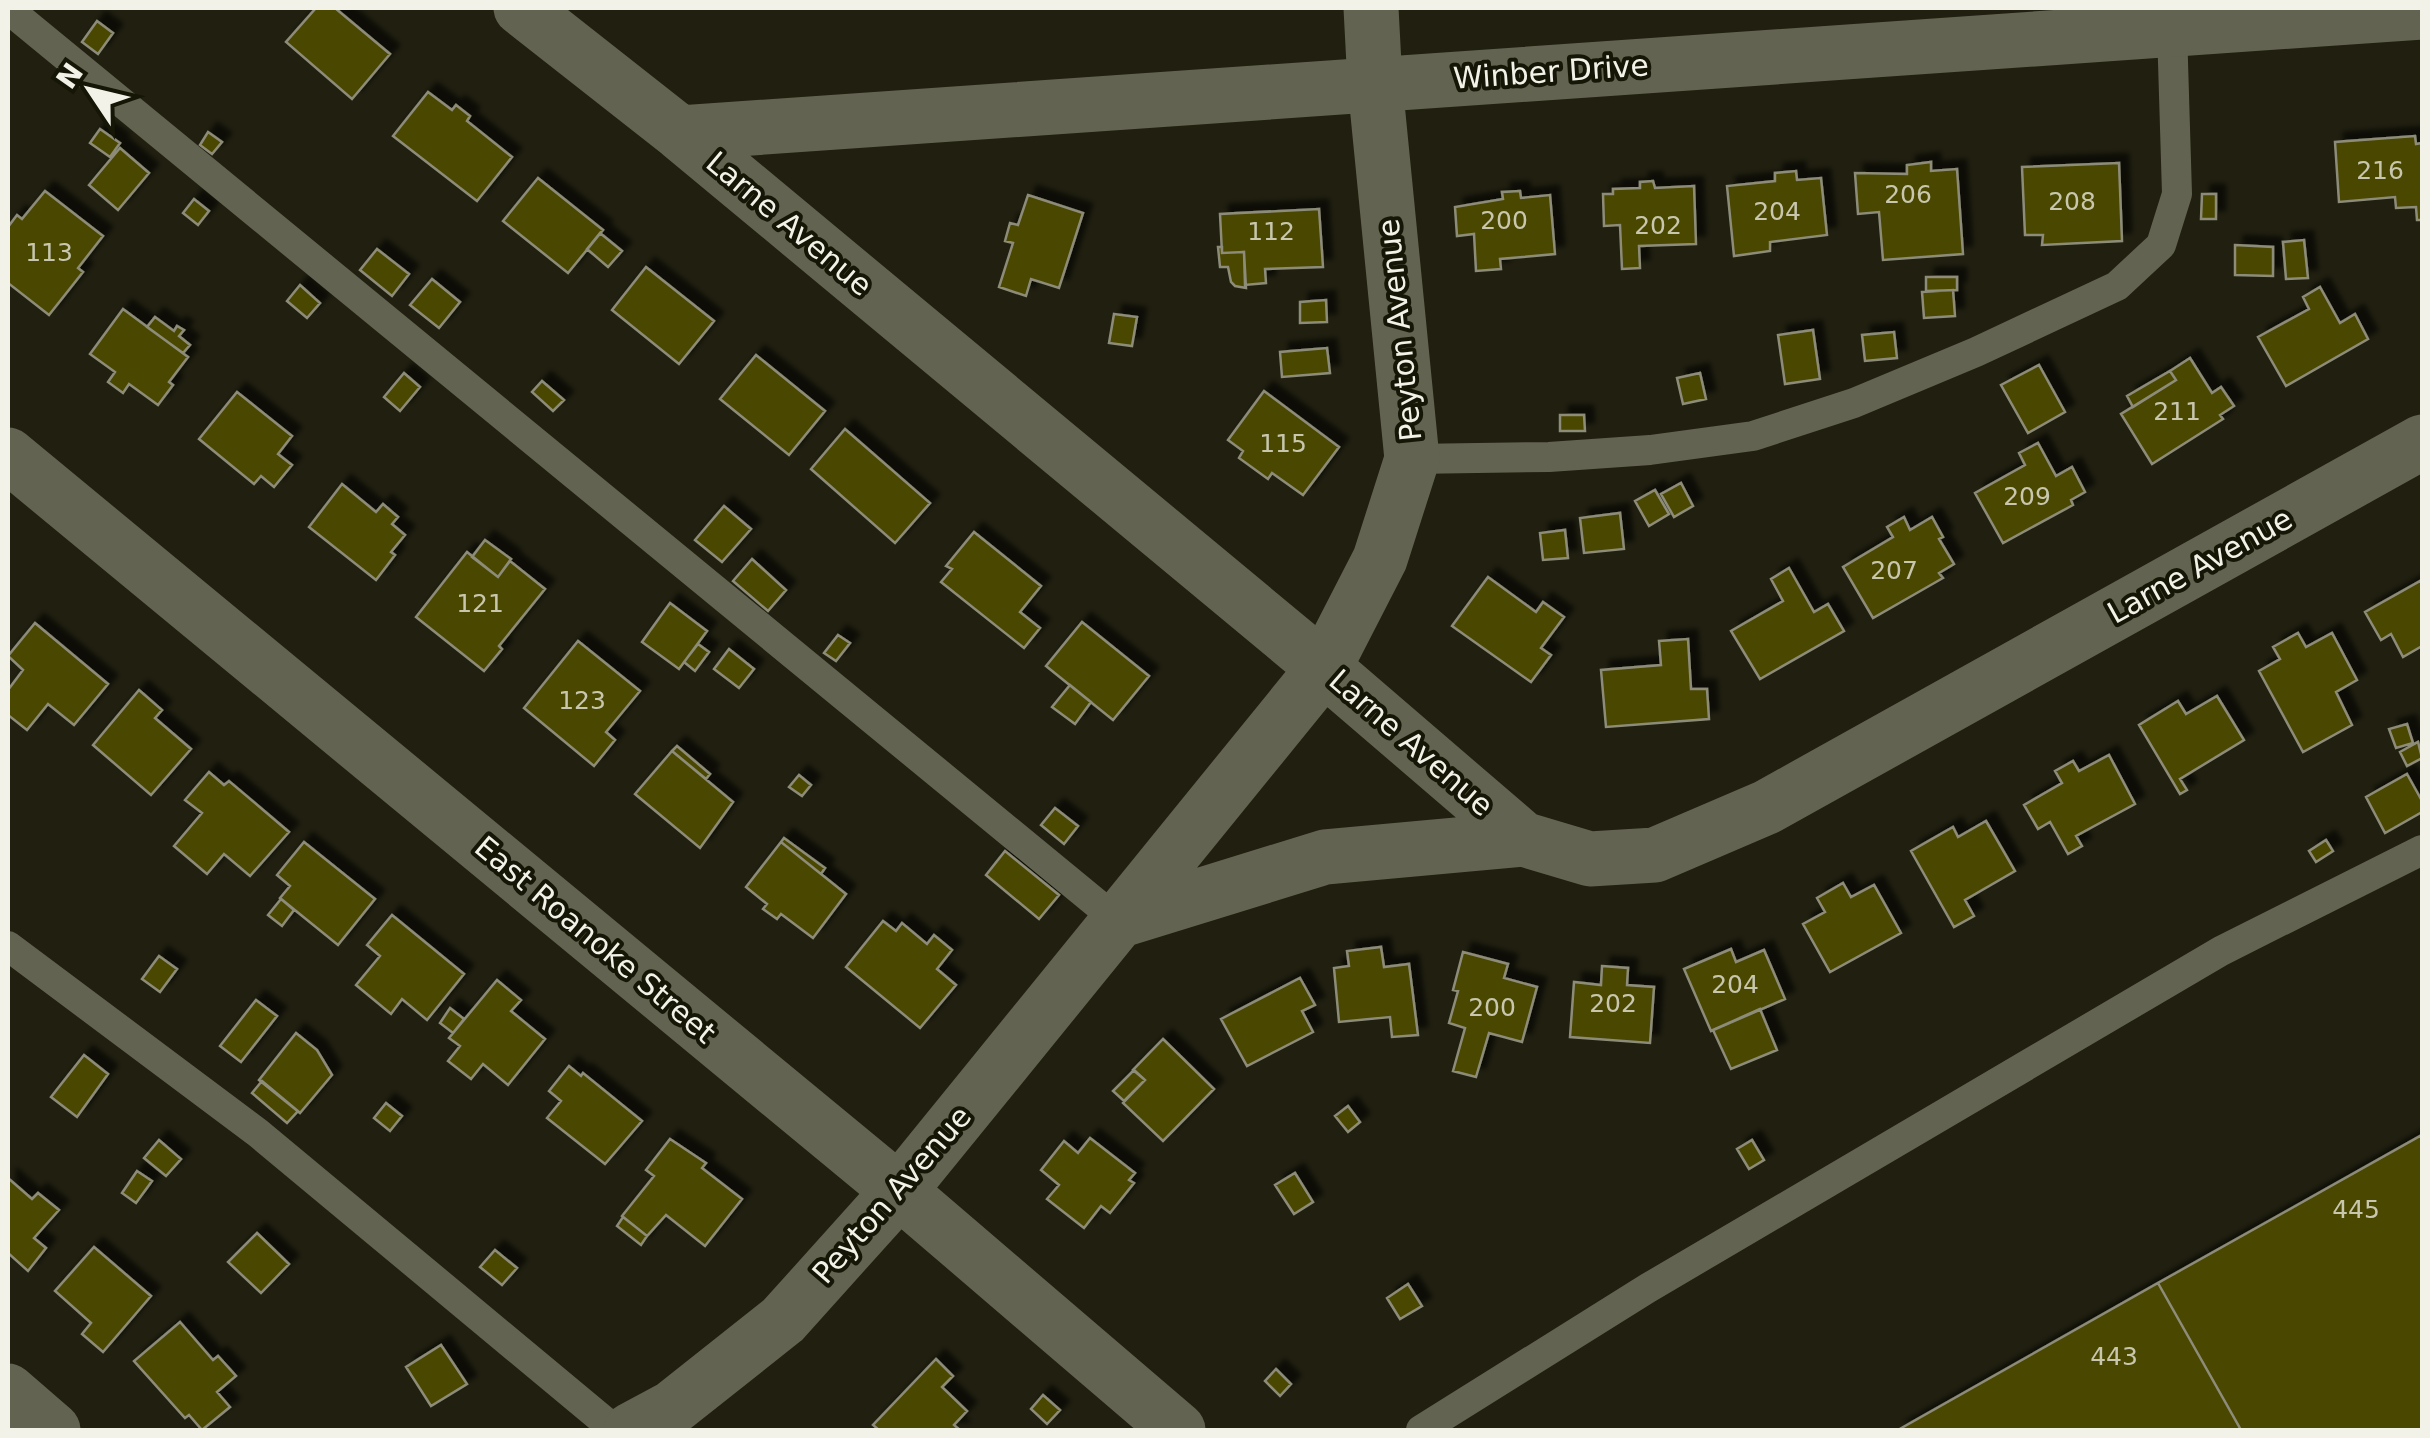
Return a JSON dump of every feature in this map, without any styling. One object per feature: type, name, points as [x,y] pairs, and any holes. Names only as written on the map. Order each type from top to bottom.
[{"type":"street","name":"Larne Avenue","points":[[522,8],[680,133],[1324,668],[1522,839],[1590,859],[1654,855],[1767,806],[2422,442]]},
{"type":"street","name":"Peyton Avenue","points":[[631,1430],[672,1408],[783,1320],[899,1192],[1324,668],[1380,559],[1412,459],[1371,8]]},
{"type":"street","name":"Winber Drive","points":[[680,133],[2422,12]]},
{"type":"street","name":"East Roanoke Street","points":[[8,455],[899,1192],[1178,1430]]},
{"type":"street","points":[[1118,922],[1325,857],[1522,839]]},
{"type":"street","points":[[8,1391],[53,1430]]},
{"type":"lane","points":[[8,8],[1118,922]]},
{"type":"lane","points":[[1412,459],[1549,457],[1650,450],[1753,436],[1854,403],[2117,286],[2162,244],[2177,194],[2172,29]]},
{"type":"lane","points":[[1420,1430],[1648,1288],[2221,951],[2422,850]]},
{"type":"lane","points":[[8,946],[258,1132],[614,1430]]},
{"type":"building","points":[[316,8],[335,8],[390,54],[352,99],[286,42]]},
{"type":"building","points":[[97,21],[113,33],[98,54],[82,42]]},
{"type":"building","points":[[428,92],[452,110],[456,105],[470,116],[467,121],[512,157],[477,201],[393,136]]},
{"type":"building","points":[[100,129],[120,143],[110,157],[90,143]]},
{"type":"building","points":[[208,132],[222,142],[212,154],[200,145]]},
{"type":"building","points":[[2415,136],[2416,144],[2422,143],[2422,220],[2417,220],[2416,207],[2396,208],[2395,197],[2339,202],[2335,142]]},
{"type":"building","points":[[120,148],[149,173],[118,210],[89,185]]},
{"type":"building","points":[[1931,162],[1931,171],[1957,169],[1963,254],[1883,260],[1879,212],[1858,214],[1855,173],[1907,174],[1907,165]]},
{"type":"building","points":[[2119,163],[2122,241],[2042,245],[2043,235],[2025,235],[2022,167]]},
{"type":"building","points":[[1796,171],[1797,180],[1821,178],[1827,235],[1770,242],[1770,251],[1734,256],[1727,186],[1775,181],[1775,173]]},
{"type":"building","points":[[538,178],[603,230],[568,273],[503,221]]},
{"type":"building","points":[[1653,181],[1655,188],[1694,186],[1696,244],[1639,246],[1640,268],[1622,269],[1620,225],[1604,226],[1603,194],[1613,194],[1613,189],[1640,188],[1640,182]]},
{"type":"building","points":[[45,191],[103,236],[78,268],[83,272],[49,315],[8,283],[8,227],[17,215],[22,219]]},
{"type":"building","points":[[1520,191],[1521,198],[1550,195],[1555,254],[1500,259],[1501,269],[1476,271],[1474,234],[1457,236],[1455,207],[1503,199],[1502,192]]},
{"type":"building","points":[[2202,194],[2216,194],[2216,219],[2201,219]]},
{"type":"building","points":[[1028,195],[1083,213],[1059,288],[1031,279],[1026,296],[999,287],[1013,243],[1005,241],[1010,223],[1018,225]]},
{"type":"building","points":[[194,199],[209,211],[198,225],[183,213]]},
{"type":"building","points":[[1319,209],[1323,267],[1265,269],[1266,283],[1245,285],[1244,252],[1222,253],[1220,214]]},
{"type":"building","points":[[600,233],[622,251],[608,267],[587,249]]},
{"type":"building","points":[[2304,240],[2308,278],[2286,279],[2283,242]]},
{"type":"building","points":[[2235,245],[2273,247],[2273,276],[2235,275]]},
{"type":"building","points":[[1218,247],[1222,247],[1222,253],[1244,252],[1246,288],[1235,286],[1228,267],[1220,267]]},
{"type":"building","points":[[377,249],[409,274],[392,296],[360,270]]},
{"type":"building","points":[[646,267],[714,321],[679,364],[612,310]]},
{"type":"building","points":[[1926,277],[1957,277],[1957,290],[1926,291]]},
{"type":"building","points":[[432,279],[460,302],[439,328],[410,305]]},
{"type":"building","points":[[300,285],[320,303],[307,318],[287,301]]},
{"type":"building","points":[[2320,287],[2340,323],[2355,314],[2368,339],[2286,386],[2258,337],[2309,309],[2303,297]]},
{"type":"building","points":[[1953,290],[1955,316],[1924,318],[1922,292]]},
{"type":"building","points":[[1326,300],[1327,322],[1300,323],[1300,302]]},
{"type":"building","points":[[123,309],[188,357],[158,405],[129,384],[123,393],[108,382],[115,372],[90,354]]},
{"type":"building","points":[[1114,314],[1137,317],[1132,346],[1109,343]]},
{"type":"building","points":[[155,317],[174,331],[177,326],[184,330],[179,336],[190,345],[183,353],[147,327]]},
{"type":"building","points":[[1813,330],[1820,379],[1785,384],[1778,335]]},
{"type":"building","points":[[1894,332],[1897,358],[1865,361],[1862,335]]},
{"type":"building","points":[[1327,348],[1330,373],[1282,377],[1280,352]]},
{"type":"building","points":[[756,355],[825,411],[789,455],[720,399]]},
{"type":"building","points":[[2190,358],[2212,393],[2221,387],[2234,406],[2220,415],[2223,419],[2152,464],[2121,414],[2176,380],[2170,371]]},
{"type":"building","points":[[2039,365],[2065,412],[2028,433],[2001,385]]},
{"type":"building","points":[[2170,371],[2176,380],[2133,407],[2127,396]]},
{"type":"building","points":[[404,373],[420,387],[400,411],[384,397]]},
{"type":"building","points":[[1700,373],[1706,399],[1683,404],[1677,378]]},
{"type":"building","points":[[542,381],[564,400],[553,411],[532,392]]},
{"type":"building","points":[[1264,391],[1339,447],[1303,495],[1272,473],[1268,479],[1239,458],[1243,451],[1228,440]]},
{"type":"building","points":[[237,392],[292,436],[278,454],[292,465],[274,487],[261,476],[254,484],[199,439]]},
{"type":"building","points":[[1560,415],[1584,415],[1585,431],[1560,431]]},
{"type":"building","points":[[845,429],[930,503],[895,543],[811,469]]},
{"type":"building","points":[[2038,443],[2056,476],[2072,467],[2085,492],[2071,500],[2073,505],[2003,543],[1975,493],[2025,465],[2019,453]]},
{"type":"building","points":[[1681,483],[1693,506],[1674,517],[1661,494]]},
{"type":"building","points":[[342,484],[376,512],[383,504],[398,517],[392,524],[405,535],[376,580],[309,527]]},
{"type":"building","points":[[1655,490],[1669,514],[1649,526],[1635,501]]},
{"type":"building","points":[[724,506],[751,529],[722,562],[695,540]]},
{"type":"building","points":[[1620,513],[1624,549],[1584,553],[1580,518]]},
{"type":"building","points":[[1904,517],[1910,530],[1932,517],[1954,564],[1939,573],[1943,578],[1873,618],[1843,567],[1893,537],[1887,527]]},
{"type":"building","points":[[1565,530],[1568,558],[1543,560],[1540,533]]},
{"type":"building","points":[[974,532],[1041,586],[1020,612],[1040,628],[1024,648],[941,582],[952,569],[946,566]]},
{"type":"building","points":[[485,540],[511,559],[498,577],[472,557]]},
{"type":"building","points":[[467,552],[498,577],[510,561],[545,589],[484,671],[416,617]]},
{"type":"building","points":[[752,559],[786,590],[768,611],[733,581]]},
{"type":"building","points":[[1789,568],[1814,612],[1828,604],[1844,631],[1760,679],[1731,631],[1783,601],[1771,579]]},
{"type":"building","points":[[1488,577],[1536,612],[1543,602],[1564,617],[1541,648],[1551,655],[1531,682],[1452,626]]},
{"type":"building","points":[[2422,580],[2422,646],[2403,657],[2391,634],[2381,640],[2365,612]]},
{"type":"building","points":[[670,603],[707,631],[679,669],[642,642]]},
{"type":"building","points":[[1082,622],[1149,676],[1113,720],[1046,666]]},
{"type":"building","points":[[35,623],[108,684],[74,725],[48,704],[27,730],[8,715],[8,690],[23,670],[8,656]]},
{"type":"building","points":[[2298,633],[2306,647],[2332,633],[2357,680],[2336,692],[2352,725],[2303,752],[2259,671],[2280,659],[2273,647]]},
{"type":"building","points":[[838,635],[850,643],[836,661],[824,653]]},
{"type":"building","points":[[1688,639],[1691,689],[1707,689],[1709,719],[1606,727],[1601,670],[1661,665],[1659,641]]},
{"type":"building","points":[[578,641],[640,691],[606,732],[615,740],[594,766],[524,708]]},
{"type":"building","points":[[698,644],[709,652],[695,671],[684,662]]},
{"type":"building","points":[[729,649],[754,669],[739,688],[714,669]]},
{"type":"building","points":[[1070,685],[1091,702],[1075,724],[1052,707]]},
{"type":"building","points":[[139,690],[162,710],[155,718],[191,749],[151,795],[93,745]]},
{"type":"building","points":[[2217,696],[2244,740],[2180,779],[2187,790],[2180,794],[2139,725],[2178,701],[2186,714]]},
{"type":"building","points":[[2407,724],[2413,743],[2396,748],[2389,729]]},
{"type":"building","points":[[2418,742],[2422,758],[2407,766],[2400,752]]},
{"type":"building","points":[[677,746],[710,774],[706,779],[672,751]]},
{"type":"building","points":[[672,751],[733,802],[700,848],[635,794]]},
{"type":"building","points":[[2109,755],[2135,804],[2076,836],[2082,846],[2068,854],[2050,822],[2038,829],[2024,805],[2062,783],[2055,771],[2073,761],[2079,771]]},
{"type":"building","points":[[209,772],[224,785],[229,781],[289,832],[250,876],[224,854],[207,874],[174,846],[202,813],[185,800]]},
{"type":"building","points":[[2407,774],[2422,801],[2422,812],[2385,833],[2366,797]]},
{"type":"building","points":[[799,775],[811,785],[802,796],[789,787]]},
{"type":"building","points":[[1055,808],[1078,826],[1064,844],[1041,825]]},
{"type":"building","points":[[1986,821],[2015,871],[1965,900],[1974,916],[1954,927],[1911,851],[1953,827],[1958,837]]},
{"type":"building","points":[[784,838],[825,868],[821,874],[781,842]]},
{"type":"building","points":[[2326,840],[2333,851],[2316,862],[2309,851]]},
{"type":"building","points":[[304,842],[375,899],[338,945],[280,898],[290,886],[277,875]]},
{"type":"building","points":[[781,842],[846,894],[813,938],[781,914],[777,919],[763,909],[767,904],[746,887]]},
{"type":"building","points":[[1005,851],[1059,895],[1039,919],[986,875]]},
{"type":"building","points":[[1843,883],[1851,897],[1874,885],[1901,933],[1830,972],[1803,924],[1825,912],[1817,898]]},
{"type":"building","points":[[281,899],[294,910],[282,926],[268,915]]},
{"type":"building","points":[[392,915],[464,974],[427,1020],[402,999],[391,1014],[356,985],[380,956],[367,945]]},
{"type":"building","points":[[883,921],[896,931],[902,923],[927,944],[934,935],[952,950],[937,969],[956,985],[920,1028],[846,967]]},
{"type":"building","points":[[1381,947],[1384,967],[1409,964],[1418,1035],[1392,1037],[1390,1017],[1339,1022],[1334,968],[1349,966],[1347,951]]},
{"type":"building","points":[[1731,949],[1736,962],[1764,950],[1785,999],[1711,1031],[1684,969]]},
{"type":"building","points":[[1463,952],[1508,964],[1504,978],[1537,987],[1522,1042],[1489,1033],[1476,1077],[1453,1071],[1465,1028],[1449,1023]]},
{"type":"building","points":[[159,956],[177,969],[160,992],[142,979]]},
{"type":"building","points":[[1602,966],[1628,968],[1627,985],[1654,987],[1650,1043],[1570,1037],[1574,982],[1601,985]]},
{"type":"building","points":[[1300,978],[1315,1005],[1302,1011],[1313,1032],[1247,1066],[1221,1019]]},
{"type":"building","points":[[497,980],[521,1000],[511,1011],[545,1039],[508,1085],[483,1064],[471,1079],[448,1061],[460,1046],[449,1038]]},
{"type":"building","points":[[256,1000],[277,1016],[241,1062],[220,1046]]},
{"type":"building","points":[[450,1008],[464,1019],[453,1033],[440,1023]]},
{"type":"building","points":[[1760,1009],[1777,1050],[1731,1069],[1713,1030]]},
{"type":"building","points":[[296,1033],[317,1050],[332,1075],[300,1113],[259,1080]]},
{"type":"building","points":[[1163,1039],[1214,1089],[1163,1141],[1123,1103],[1145,1080],[1133,1070]]},
{"type":"building","points":[[84,1055],[108,1074],[77,1117],[51,1097]]},
{"type":"building","points":[[569,1066],[642,1121],[605,1164],[547,1118],[561,1101],[549,1091]]},
{"type":"building","points":[[1134,1070],[1145,1080],[1124,1101],[1113,1091]]},
{"type":"building","points":[[262,1081],[298,1111],[287,1123],[252,1093]]},
{"type":"building","points":[[386,1103],[402,1116],[390,1131],[374,1118]]},
{"type":"building","points":[[1348,1106],[1360,1122],[1348,1132],[1335,1116]]},
{"type":"building","points":[[2422,1135],[2422,1430],[2241,1430],[2158,1283]]},
{"type":"building","points":[[1090,1138],[1135,1173],[1129,1180],[1134,1183],[1110,1213],[1101,1206],[1084,1228],[1047,1199],[1059,1185],[1041,1170],[1064,1141],[1078,1153]]},
{"type":"building","points":[[670,1139],[706,1163],[702,1168],[742,1199],[705,1246],[666,1215],[647,1236],[622,1216],[654,1176],[646,1170]]},
{"type":"building","points":[[159,1140],[181,1159],[166,1176],[144,1158]]},
{"type":"building","points":[[1752,1140],[1764,1160],[1749,1169],[1737,1149]]},
{"type":"building","points":[[137,1171],[152,1181],[136,1203],[122,1193]]},
{"type":"building","points":[[1295,1173],[1313,1202],[1294,1214],[1275,1185]]},
{"type":"building","points":[[8,1178],[32,1199],[38,1193],[59,1210],[34,1238],[46,1248],[28,1271],[8,1253]]},
{"type":"building","points":[[623,1217],[647,1236],[641,1245],[617,1226]]},
{"type":"building","points":[[257,1233],[289,1264],[261,1293],[228,1262]]},
{"type":"building","points":[[94,1247],[151,1296],[103,1352],[82,1334],[91,1323],[55,1291]]},
{"type":"building","points":[[495,1250],[517,1268],[502,1285],[480,1267]]},
{"type":"building","points":[[2158,1283],[2241,1430],[1898,1430]]},
{"type":"building","points":[[1408,1284],[1422,1306],[1400,1319],[1387,1298]]},
{"type":"building","points":[[180,1322],[213,1360],[218,1356],[236,1376],[217,1392],[230,1407],[202,1430],[189,1415],[185,1418],[134,1361]]},
{"type":"building","points":[[441,1345],[467,1384],[431,1406],[406,1367]]},
{"type":"building","points":[[936,1359],[953,1376],[942,1387],[967,1411],[954,1425],[960,1430],[879,1430],[873,1425]]},
{"type":"building","points":[[1276,1369],[1291,1384],[1280,1396],[1265,1381]]},
{"type":"building","points":[[1043,1395],[1060,1410],[1047,1424],[1031,1409]]}]
